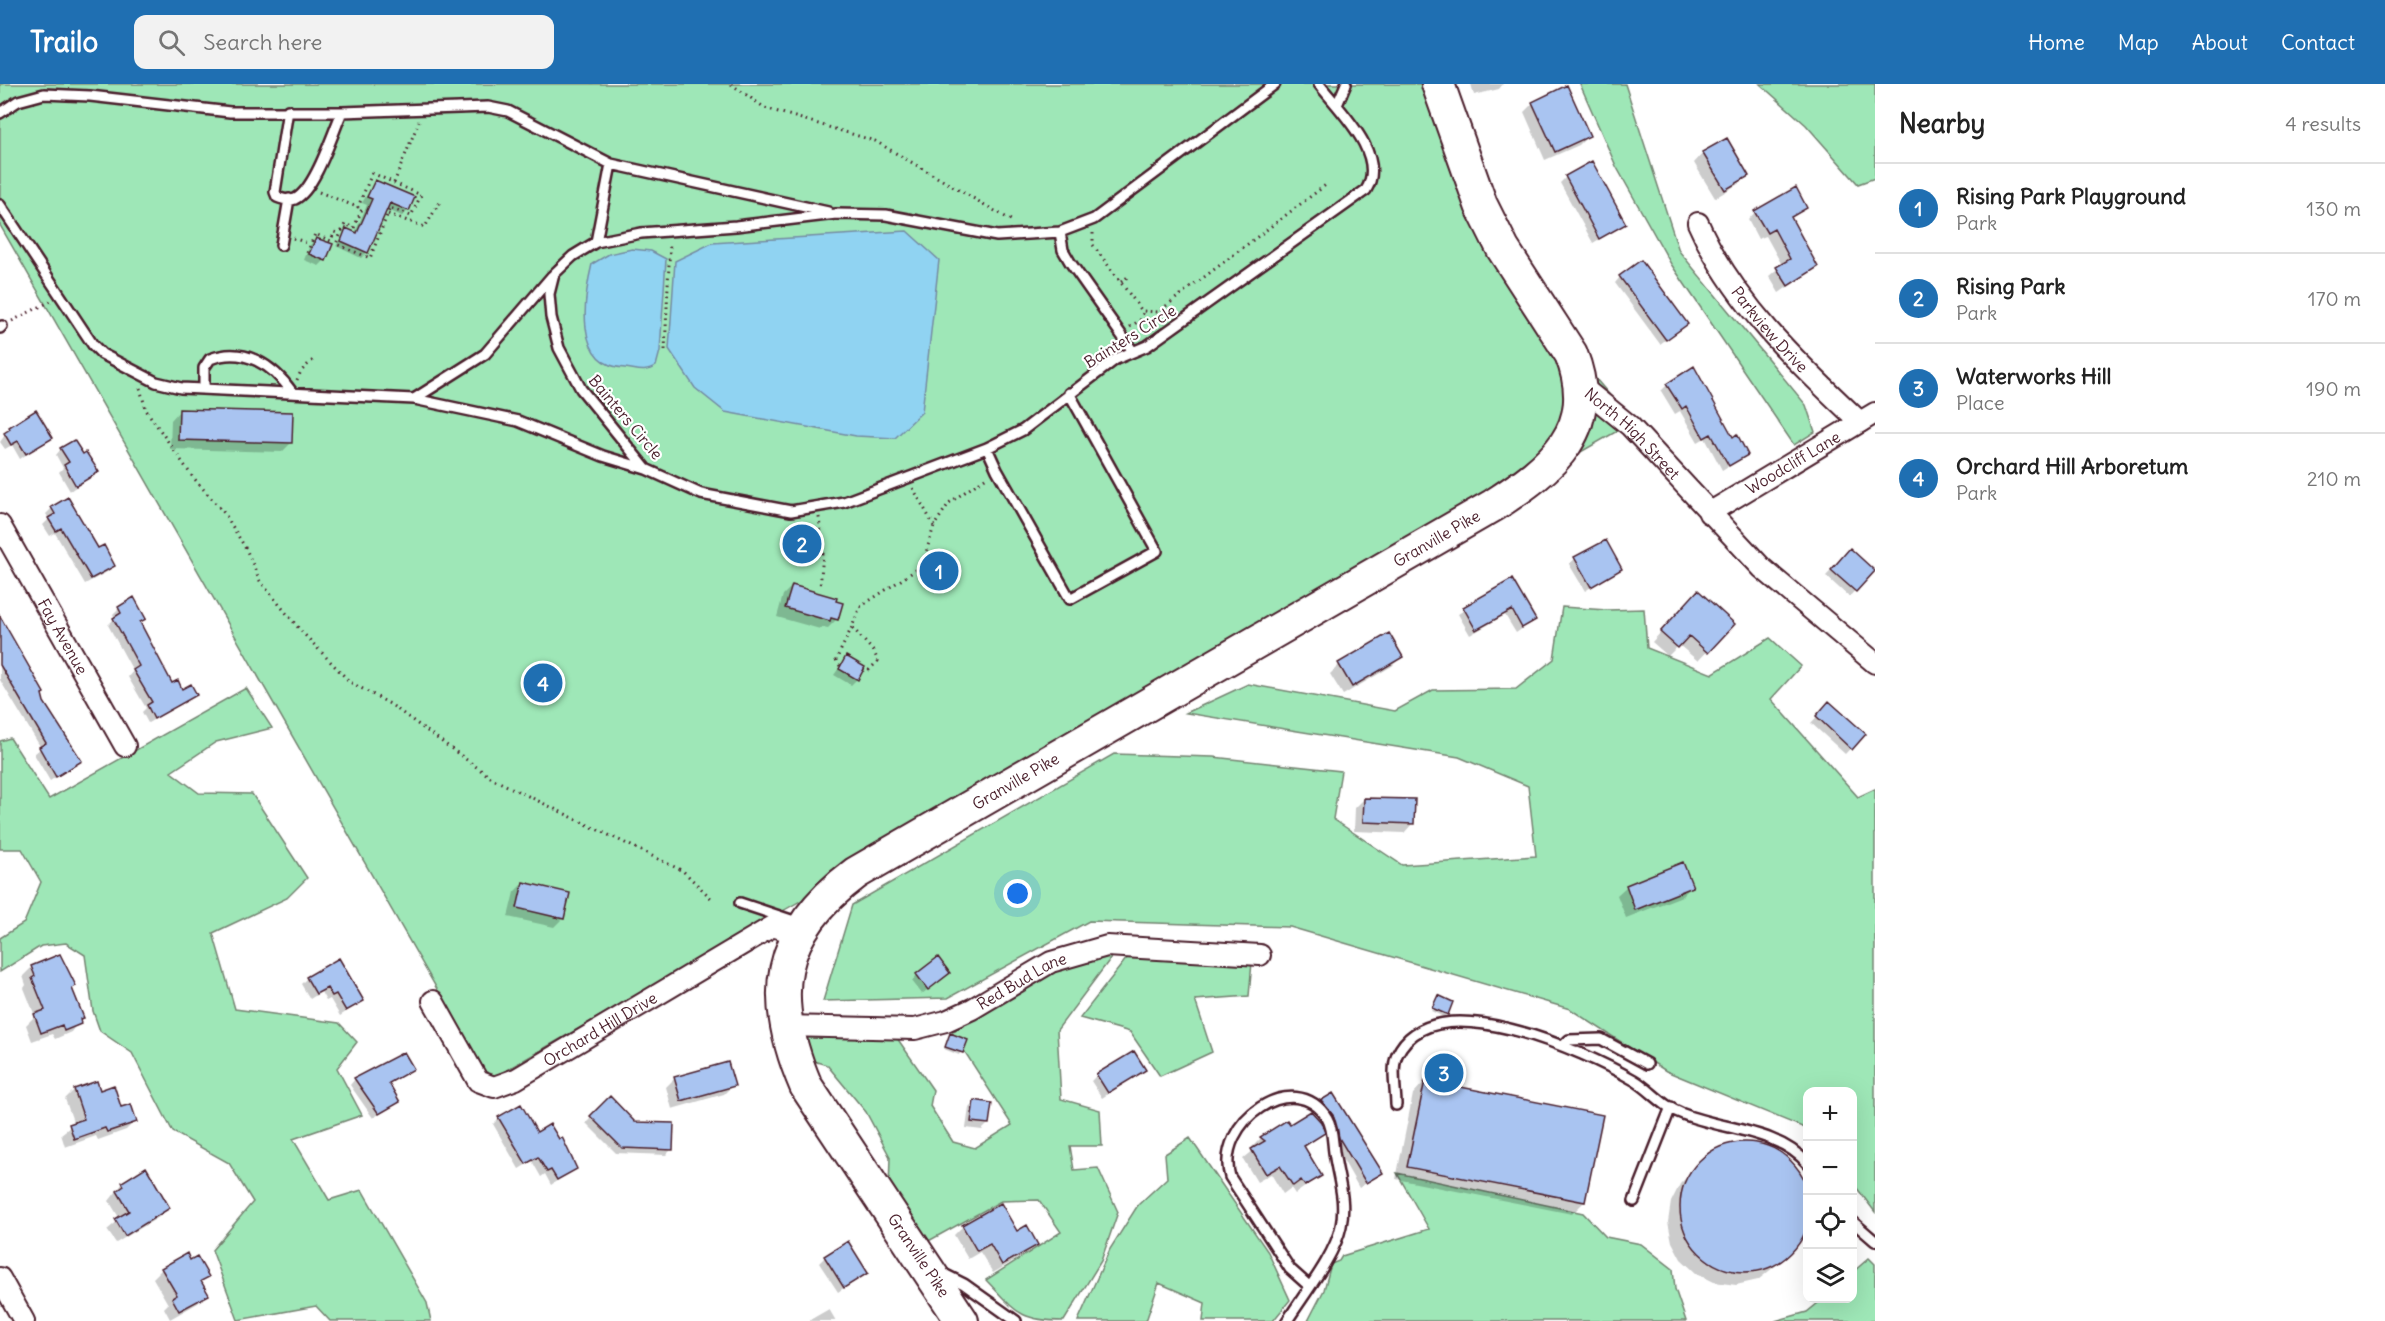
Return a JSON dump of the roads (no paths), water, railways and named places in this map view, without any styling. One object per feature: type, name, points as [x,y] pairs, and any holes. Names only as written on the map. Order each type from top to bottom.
[{"type":"highway","name":"North High Street","points":[[1438,84],[1481,205],[1503,249],[1571,354],[1581,386]]},
{"type":"highway","name":"Granville Pike","points":[[962,1321],[806,1086],[791,1050],[785,1026],[783,981],[791,950],[801,930],[823,901],[856,873],[1457,527],[1530,482],[1557,456],[1570,436],[1581,410],[1581,386]]},
{"type":"street","name":"Parkview Drive","points":[[1698,223],[1712,254],[1752,308],[1799,364],[1867,417]]},
{"type":"street","name":"North High Street","points":[[1581,386],[1630,426],[1762,568],[1875,663]]},
{"type":"street","name":"Woodcliff Lane","points":[[1709,513],[1779,473],[1867,417]]},
{"type":"street","name":"Fay Avenue","points":[[0,525],[125,746]]},
{"type":"street","name":"Orchard Hill Drive","points":[[433,1001],[478,1081],[494,1087],[516,1079],[773,926],[801,930]]},
{"type":"street","name":"Red Bud Lane","points":[[785,1026],[915,1029],[946,1021],[972,1009],[1051,962],[1107,946],[1260,955]]},
{"type":"street","points":[[0,1278],[24,1321]]},
{"type":"lane","points":[[414,399],[485,354],[554,274],[573,256],[596,242],[670,230],[736,226],[836,214],[886,215],[997,236],[1060,232],[1094,219],[1275,84]]},
{"type":"lane","name":"Bainters Circle","points":[[554,274],[549,294],[551,317],[559,348],[581,389],[646,469],[701,494],[791,511],[844,502],[987,448],[1023,430],[1069,393],[1132,350],[1147,346],[1366,190],[1371,181],[1368,152],[1319,84]]},
{"type":"lane","points":[[1336,105],[1346,84]]},
{"type":"lane","points":[[0,113],[18,101],[44,94],[90,96],[230,112],[288,110],[342,112],[488,106],[508,111],[611,164],[836,214]]},
{"type":"lane","points":[[288,110],[275,192],[277,197],[289,199],[295,199],[309,188],[342,112]]},
{"type":"lane","points":[[596,242],[611,164]]},
{"type":"lane","points":[[282,240],[289,199]]},
{"type":"lane","points":[[0,205],[60,296],[102,354],[156,382],[204,389],[414,399],[518,421],[603,456],[646,469]]},
{"type":"lane","points":[[1060,232],[1063,250],[1070,262],[1132,350]]},
{"type":"lane","points":[[204,389],[204,368],[210,359],[218,356],[235,356],[267,364],[279,374],[292,392]]},
{"type":"lane","points":[[987,448],[997,470],[1070,599],[1157,551],[1069,393]]},
{"type":"lane","points":[[740,903],[801,930]]},
{"type":"lane","points":[[1396,1105],[1397,1055],[1411,1038],[1431,1026],[1455,1022],[1483,1022],[1563,1046],[1637,1082],[1656,1099],[1681,1114],[1775,1142],[1803,1158]]},
{"type":"lane","points":[[1563,1046],[1569,1040],[1601,1039],[1647,1064]]},
{"type":"lane","points":[[1287,1321],[1309,1286],[1333,1246],[1341,1227],[1344,1200],[1328,1120],[1316,1104],[1296,1097],[1278,1099],[1260,1108],[1237,1127],[1229,1146],[1226,1163],[1230,1177],[1290,1269],[1309,1286]]},
{"type":"lane","points":[[1634,1201],[1671,1107]]},
{"type":"lane","points":[[1857,1225],[1875,1241]]},
{"type":"lane","points":[[929,1269],[951,1276],[1016,1321]]},
{"type":"water","points":[[907,231],[939,260],[922,412],[895,438],[856,436],[725,412],[695,388],[669,349],[675,261],[712,243]]},
{"type":"water","points":[[632,249],[651,251],[666,259],[660,351],[656,366],[644,370],[608,364],[597,356],[586,328],[586,294],[592,264],[609,254]]},
{"type":"place","name":"Rising Park","points":[[802,544]]},
{"type":"place","name":"Rising Park Playground","points":[[939,571]]},
{"type":"place","name":"Orchard Hill Arboretum","points":[[543,683]]},
{"type":"place","name":"Waterworks Hill","points":[[1444,1073]]}]
